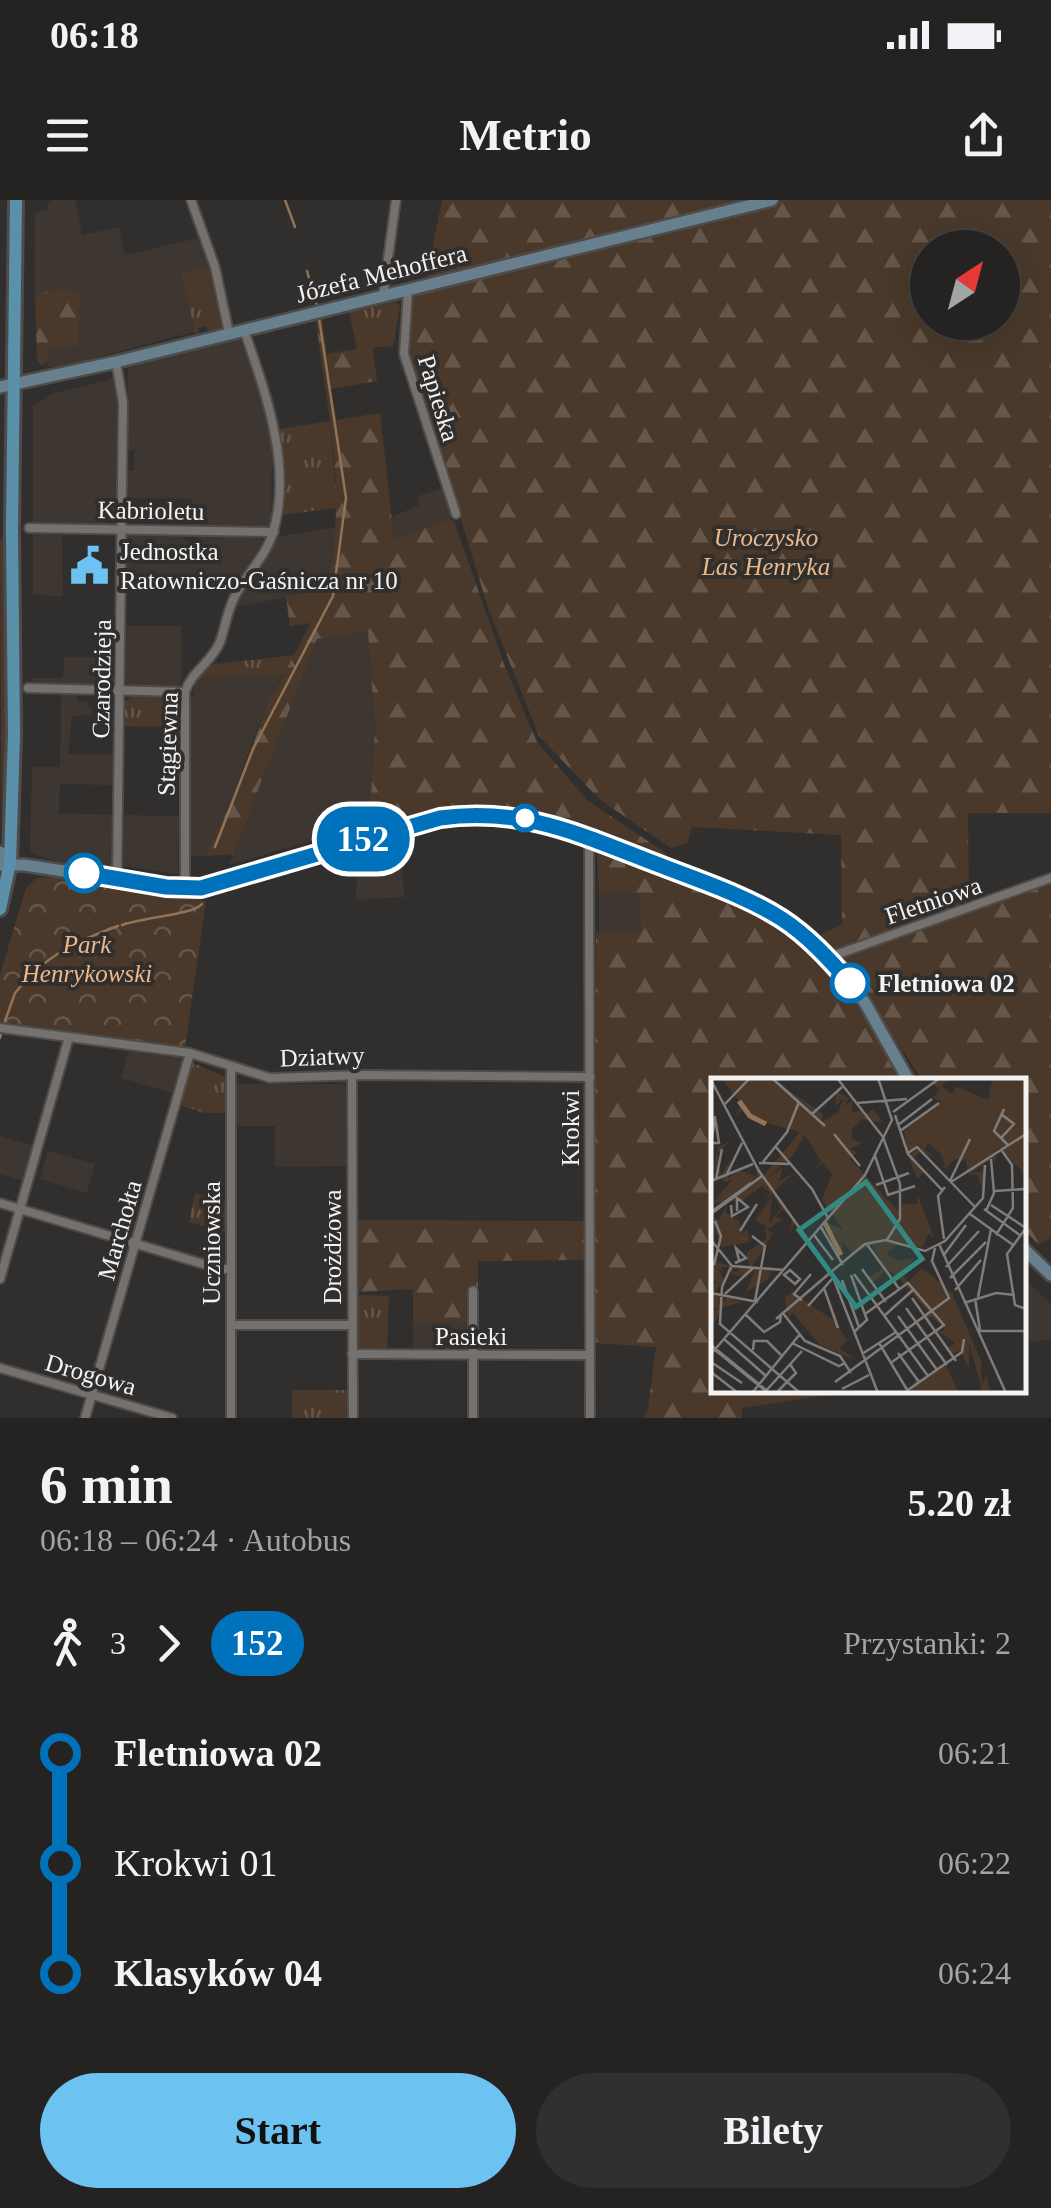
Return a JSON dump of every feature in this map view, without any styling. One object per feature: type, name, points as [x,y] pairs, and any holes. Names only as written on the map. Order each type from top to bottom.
[{"type":"main road","points":[[0,909],[14,736],[7,385],[16,200]]},
{"type":"street","points":[[191,200],[215,266],[230,333]]},
{"type":"street","points":[[383,296],[396,200]]},
{"type":"street","name":"Józefa Mehoffera","points":[[7,385],[116,362],[772,200]]},
{"type":"street","name":"Papieska","points":[[408,291],[404,354],[456,514]]},
{"type":"street","name":"Stągiewna","points":[[185,889],[185,692],[213,655],[234,599],[274,532],[278,496],[275,442],[266,398],[244,330]]},
{"type":"street","name":"Czarodzieja","points":[[116,362],[123,403],[117,878]]},
{"type":"street","name":"Kabrioletu","points":[[29,528],[274,532]]},
{"type":"street","points":[[28,688],[185,692]]},
{"type":"street","points":[[0,852],[5,864],[185,889],[216,884],[407,826],[461,815],[525,818],[589,838],[756,904],[796,929],[827,958],[872,1014],[907,1078]]},
{"type":"street","name":"Krokwi","points":[[589,838],[590,1418]]},
{"type":"street","name":"Fletniowa","points":[[827,958],[1051,878]]},
{"type":"street","name":"Dziatwy","points":[[0,1028],[190,1053],[270,1078],[590,1077]]},
{"type":"street","points":[[0,1278],[70,1037]]},
{"type":"street","name":"Marchołta","points":[[85,1418],[190,1053]]},
{"type":"street","name":"Uczniowska","points":[[231,1067],[231,1418]]},
{"type":"street","name":"Drożdżowa","points":[[352,1076],[353,1418]]},
{"type":"street","points":[[0,1203],[220,1269],[231,1269]]},
{"type":"street","points":[[1026,1251],[1048,1266]]},
{"type":"street","points":[[473,1292],[473,1418]]},
{"type":"street","points":[[231,1325],[352,1325]]},
{"type":"street","name":"Pasieki","points":[[352,1354],[590,1355]]},
{"type":"street","name":"Drogowa","points":[[0,1368],[172,1418]]},
{"type":"shaded area","points":[[75,200],[82,235],[119,227],[125,255],[199,238],[208,266],[180,273],[194,332],[97,360],[47,368],[48,349],[79,346],[80,295],[67,288],[35,294],[35,212],[48,209],[47,203]]},
{"type":"shaded area","points":[[242,337],[263,397],[272,443],[271,524],[266,528],[191,527],[191,499],[128,498],[128,471],[134,471],[134,451],[128,450],[128,364]]},
{"type":"shaded area","points":[[113,376],[117,391],[116,517],[107,521],[107,527],[33,526],[33,406],[54,393]]},
{"type":"shaded area","points":[[443,488],[450,519],[394,539],[391,517],[420,505],[418,496]]},
{"type":"shaded area","points":[[336,527],[326,590],[233,607],[275,537]]},
{"type":"shaded area","points":[[33,534],[62,535],[63,596],[33,595]]},
{"type":"shaded area","points":[[127,536],[183,536],[190,542],[199,536],[261,538],[263,542],[240,583],[189,582],[188,593],[126,593]]},
{"type":"shaded area","points":[[126,626],[182,626],[179,687],[130,686],[126,682]]},
{"type":"shaded area","points":[[368,631],[375,728],[369,824],[229,865],[318,638]]},
{"type":"shaded area","points":[[64,657],[97,657],[97,678],[116,678],[114,686],[34,685],[32,678],[63,678]]},
{"type":"shaded area","points":[[283,673],[206,856],[187,856],[189,699],[194,696],[194,685],[201,677]]},
{"type":"shaded area","points":[[61,694],[77,694],[77,702],[89,701],[92,707],[92,715],[72,716],[68,754],[113,755],[113,785],[60,784],[59,813],[114,815],[115,872],[57,862],[32,853],[30,848],[32,767],[60,767]]},
{"type":"shaded area","points":[[124,815],[179,816],[178,874],[123,866]]},
{"type":"shaded area","points":[[399,841],[405,897],[356,900],[357,855]]},
{"type":"shaded area","points":[[641,892],[641,933],[599,933],[599,893]]},
{"type":"shaded area","points":[[129,1050],[178,1057],[183,1063],[175,1094],[121,1078]]},
{"type":"shaded area","points":[[236,1084],[342,1084],[348,1090],[348,1166],[275,1167],[275,1126],[236,1126]]},
{"type":"shaded area","points":[[0,1136],[34,1146],[24,1181],[0,1174]]},
{"type":"shaded area","points":[[48,1151],[95,1164],[87,1193],[40,1179]]},
{"type":"shaded area","points":[[1026,1280],[1051,1304],[1051,1339],[1026,1343]]},
{"type":"shaded area","points":[[413,1322],[468,1322],[467,1348],[464,1352],[413,1351]]},
{"type":"green space","name":"Uroczysko Las Henryka","points":[[442,200],[1051,200],[1051,813],[968,813],[969,906],[830,953],[817,937],[842,924],[841,835],[692,827],[687,843],[671,848],[599,799],[539,736],[488,608],[415,384],[407,346],[412,295],[432,289],[426,281]]},
{"type":"green space","points":[[208,266],[223,327],[208,331],[206,326],[198,328],[199,333],[195,334],[180,273]]},
{"type":"green space","points":[[67,288],[80,295],[79,346],[48,349],[49,360],[42,365],[37,361],[35,294]]},
{"type":"green space","points":[[396,302],[400,305],[393,346],[357,349],[349,312]]},
{"type":"green space","points":[[316,318],[322,318],[327,354],[372,346],[377,381],[331,389],[336,420],[380,413],[394,539],[450,519],[454,521],[505,667],[537,742],[587,800],[667,854],[663,859],[527,807],[452,809],[369,829],[375,728],[368,631],[317,639],[233,854],[206,856],[269,702],[311,623],[290,626],[286,597],[325,590],[332,556],[336,522],[334,454]]},
{"type":"green space","points":[[330,421],[337,508],[280,515],[275,430]]},
{"type":"green space","points":[[8,536],[7,823],[2,849],[0,540]]},
{"type":"green space","points":[[296,655],[286,674],[202,677],[194,685],[190,683],[214,664]]},
{"type":"green space","points":[[131,696],[180,697],[180,727],[125,726],[125,702]]},
{"type":"green space","points":[[597,850],[721,897],[782,928],[830,969],[850,995],[898,1078],[711,1078],[711,1393],[840,1393],[742,1408],[742,1418],[644,1418],[656,1347],[594,1343],[596,933],[641,932],[641,893],[599,893]]},
{"type":"green space","name":"Park Henrykowski","points":[[59,877],[206,901],[185,1047],[0,1022],[0,975],[26,888],[37,878]]},
{"type":"green space","points":[[1051,882],[1051,1238],[1039,1245],[1026,1232],[1026,1078],[921,1078],[841,957]]},
{"type":"green space","points":[[193,1063],[227,1078],[226,1113],[204,1113],[180,1105]]},
{"type":"green space","points":[[195,1193],[226,1202],[226,1232],[189,1222]]},
{"type":"green space","points":[[356,1220],[586,1221],[584,1260],[478,1261],[478,1289],[469,1290],[468,1322],[413,1322],[413,1289],[357,1292]]},
{"type":"green space","points":[[357,1295],[389,1296],[387,1351],[363,1351],[357,1345]]},
{"type":"green space","points":[[292,1390],[348,1390],[348,1418],[292,1418]]},
{"type":"waterway","points":[[285,200],[295,227]]},
{"type":"waterway","points":[[307,271],[317,306]]},
{"type":"waterway","points":[[215,847],[253,749],[333,596],[346,498],[319,318]]},
{"type":"waterway","points":[[122,925],[189,911],[202,904]]},
{"type":"waterway","points":[[29,977],[70,946],[118,926]]},
{"type":"waterway","points":[[5,1021],[15,993],[27,979]]},
{"type":"waterway","points":[[0,1038],[1,1034]]},
{"type":"bus line","name":"152","points":[[84,873],[166,887],[201,888],[440,818],[480,814],[525,818],[574,831],[756,904],[808,939],[850,983]]},
{"type":"place","name":"Jednostka Ratowniczo-Gaśnicza nr 10","points":[[90,565]]},
{"type":"place","name":"Fletniowa 02","points":[[850,983]]}]
